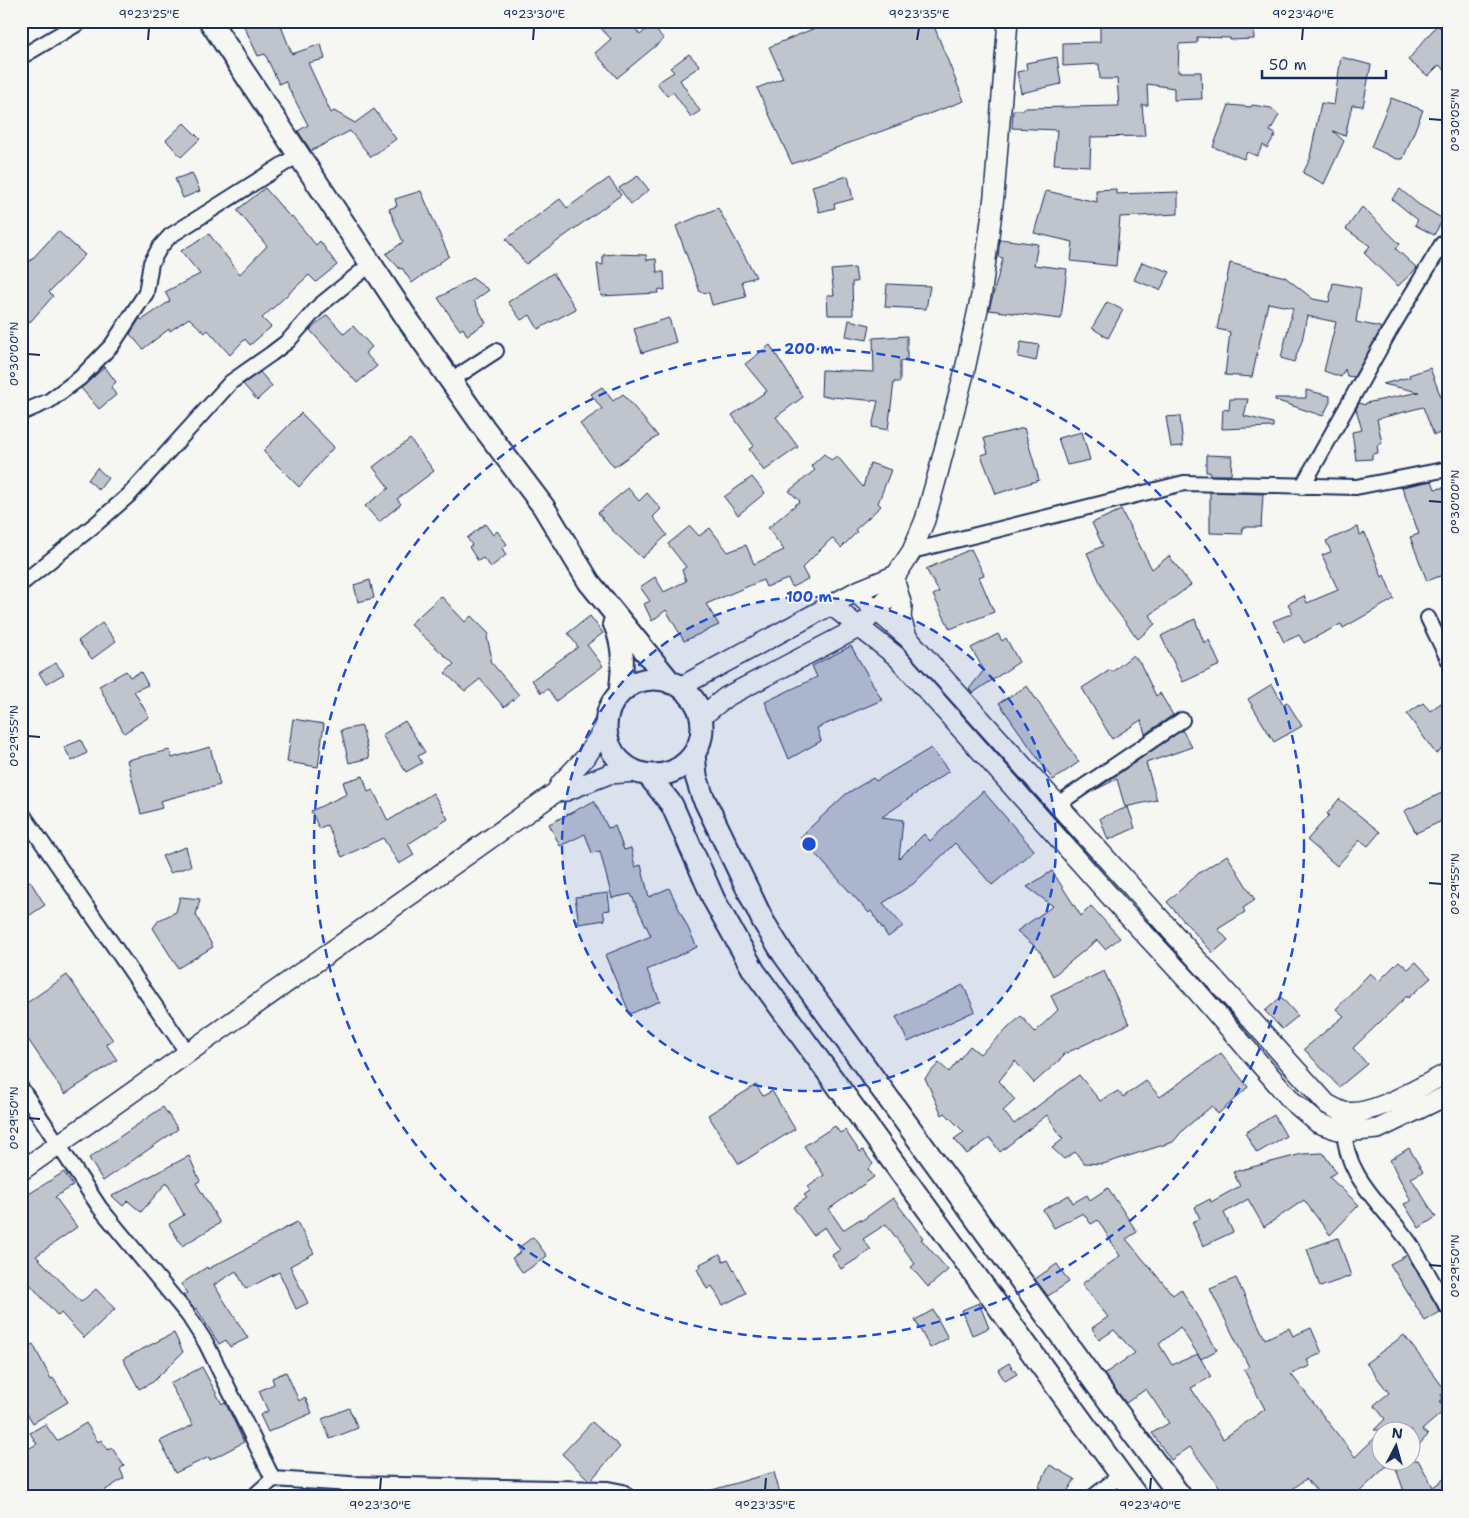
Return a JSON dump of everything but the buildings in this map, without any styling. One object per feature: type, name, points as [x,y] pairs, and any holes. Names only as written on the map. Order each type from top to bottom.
[{"type":"main road","points":[[210,21],[450,381],[543,506],[605,605],[675,685],[693,700],[700,718],[701,736],[694,753],[688,761],[670,772],[609,774],[566,791],[556,792]]},
{"type":"main road","points":[[700,718],[726,697],[858,628],[876,611],[912,551],[925,520],[937,478],[964,374],[982,292],[994,196],[1008,21]]},
{"type":"main road","points":[[21,1170],[59,1145],[187,1052],[556,792],[561,783],[586,757],[606,726],[610,708],[620,693],[640,682],[653,680],[675,685],[855,592],[896,580]]},
{"type":"main road","points":[[896,580],[902,606],[901,618],[907,638]]},
{"type":"main road","points":[[855,592],[907,638],[1327,1104],[1346,1112],[1359,1111],[1388,1102],[1448,1073]]},
{"type":"main road","points":[[605,605],[621,637],[623,649],[620,693]]},
{"type":"main road","points":[[831,605],[896,656],[1124,914],[1189,982],[1292,1101],[1318,1123],[1344,1132],[1378,1129],[1448,1095]]},
{"type":"main road","points":[[606,726],[608,740],[614,754],[624,764],[642,773],[672,804],[714,900],[754,971],[1010,1320],[1137,1497]]},
{"type":"main road","points":[[694,753],[696,776],[702,795],[763,921],[784,955],[1096,1385],[1181,1497]]},
{"type":"street","points":[[21,57],[82,21]]},
{"type":"street","points":[[21,413],[49,401],[72,384],[112,345],[146,293],[151,262],[160,247],[170,236],[298,155]]},
{"type":"street","points":[[1302,487],[1389,332],[1442,244]]},
{"type":"street","points":[[21,584],[129,495],[231,382],[277,350],[319,306],[372,263]]},
{"type":"street","points":[[450,381],[496,351]]},
{"type":"street","points":[[912,551],[1184,483],[1356,487],[1448,469]]},
{"type":"street","points":[[1428,618],[1448,659]]},
{"type":"street","points":[[1058,804],[1182,720]]},
{"type":"street","points":[[21,812],[187,1052]]},
{"type":"street","points":[[21,1088],[100,1208],[188,1315],[206,1343],[273,1479]]},
{"type":"street","points":[[1346,1112],[1344,1132],[1355,1172],[1418,1256],[1448,1308]]},
{"type":"street","points":[[1093,1497],[1121,1475]]},
{"type":"street","points":[[253,1497],[273,1479],[350,1484],[608,1489],[623,1492],[628,1497]]}]
